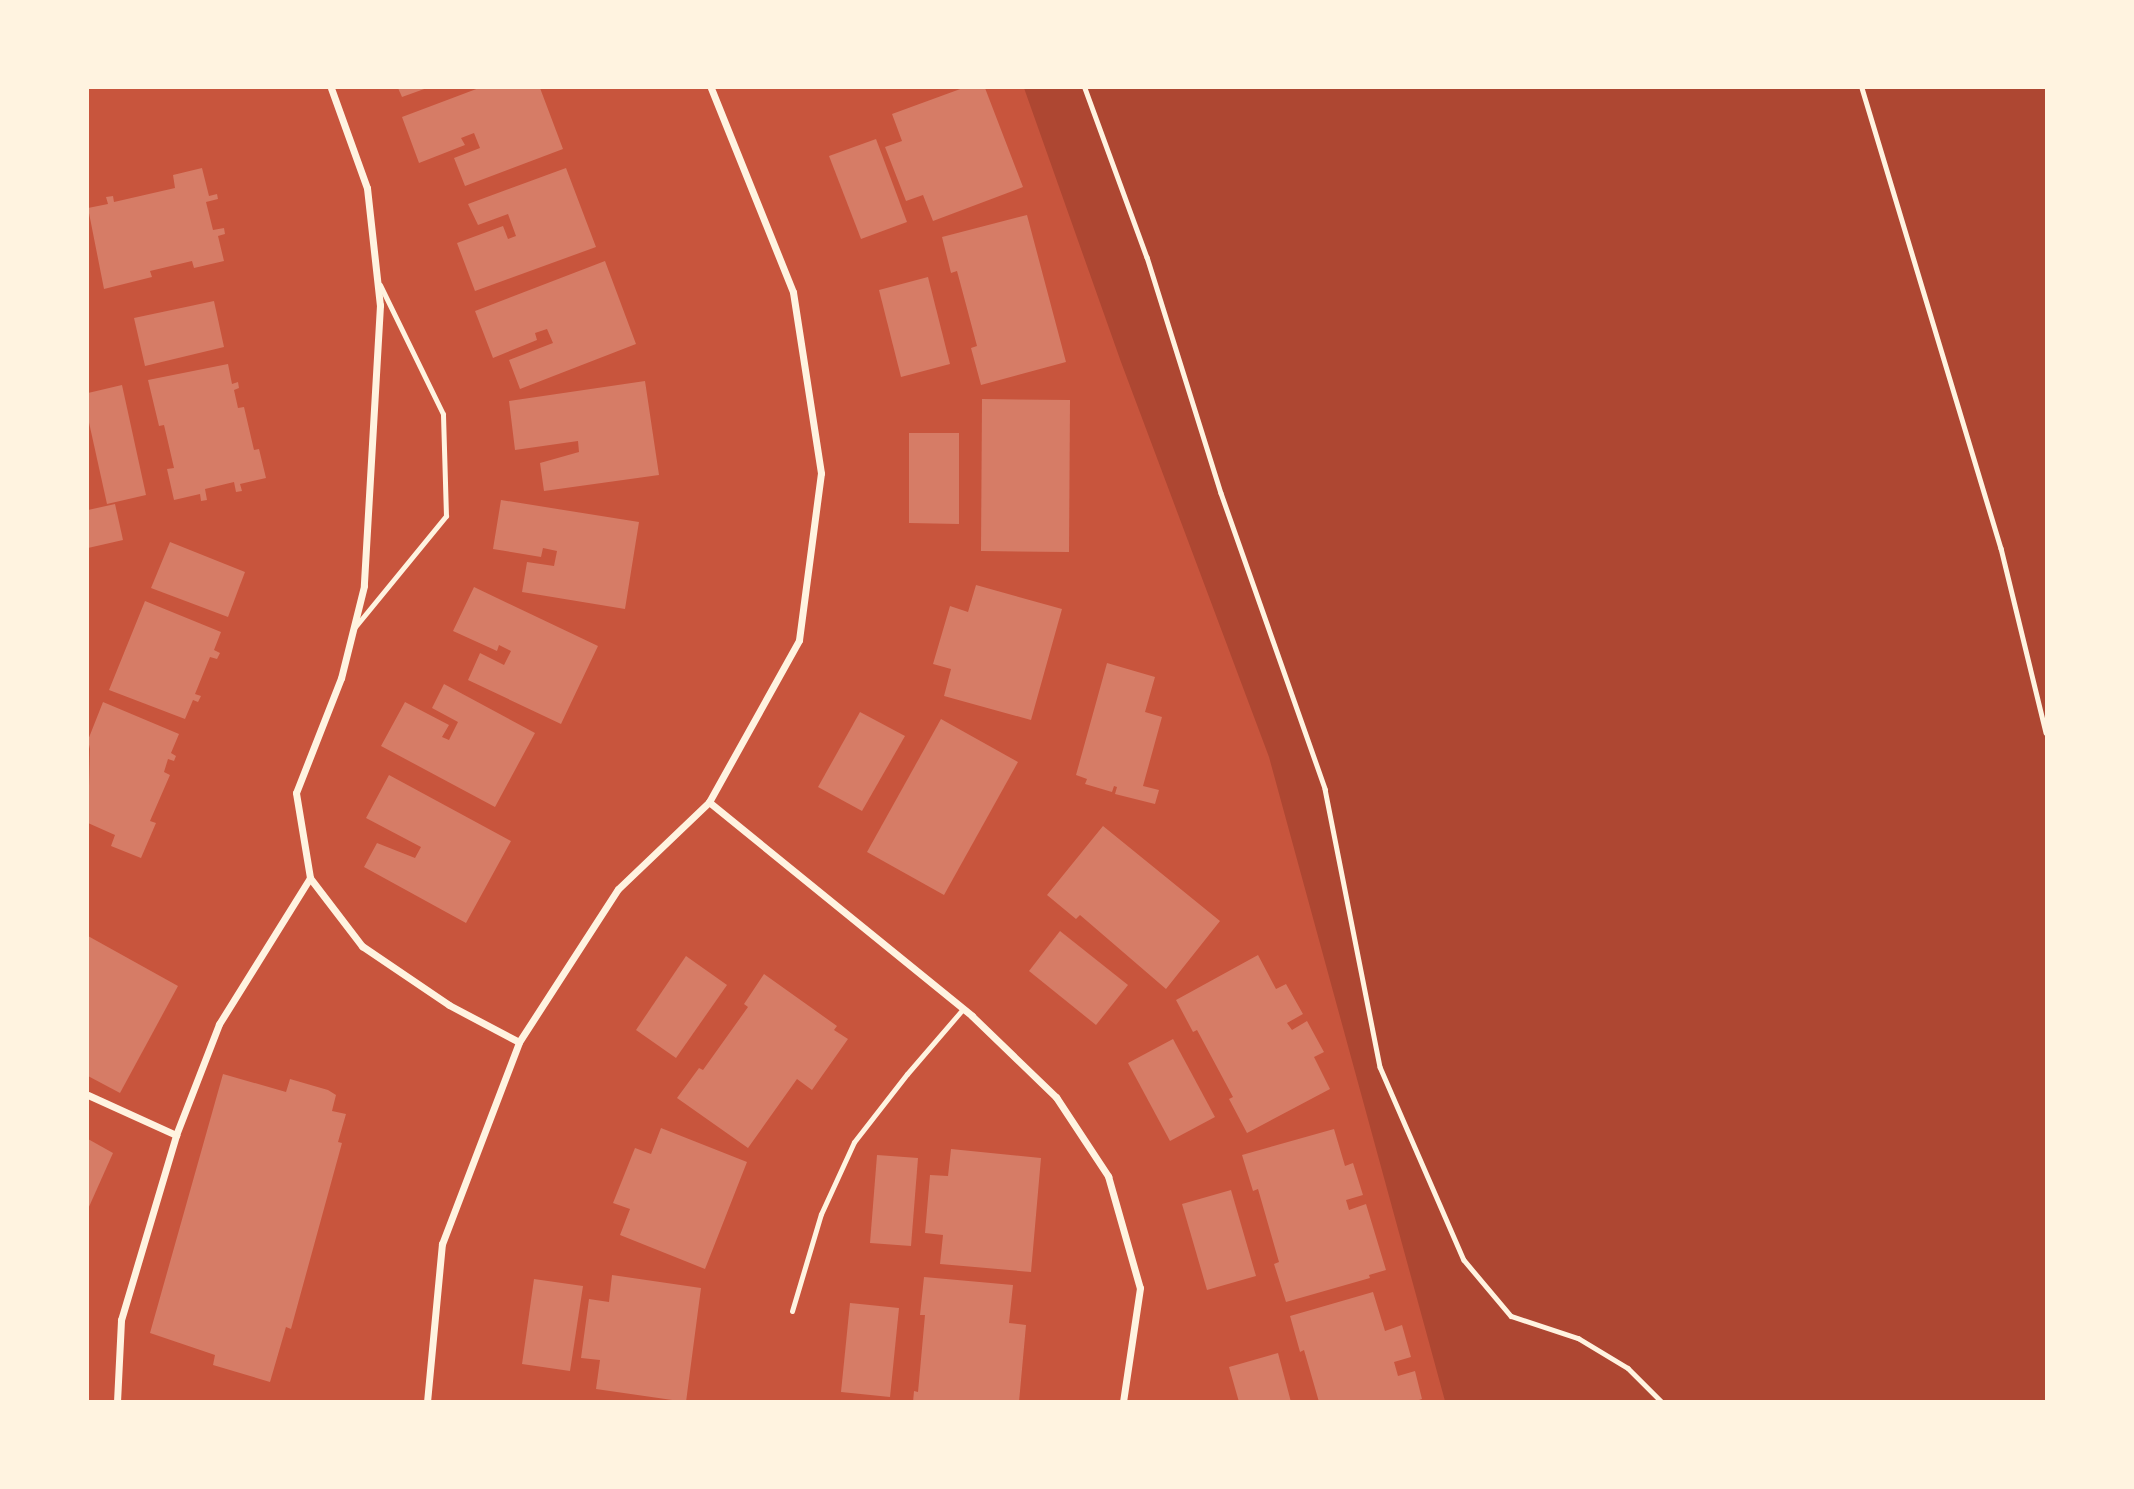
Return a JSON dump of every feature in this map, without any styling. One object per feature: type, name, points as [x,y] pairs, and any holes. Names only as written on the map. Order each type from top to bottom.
[{"type":"street","points":[[331,88],[367,188],[380,305],[364,586],[341,678],[296,793],[310,878],[362,946],[449,1005],[519,1042]]},
{"type":"street","points":[[427,1402],[442,1244],[519,1042],[618,889],[709,802],[799,640],[821,473],[793,292],[711,88]]},
{"type":"street","points":[[709,802],[963,1009],[1056,1097],[1108,1176],[1140,1287],[1123,1402]]},
{"type":"street","points":[[117,1402],[121,1320],[176,1135],[219,1024],[310,878]]},
{"type":"street","points":[[88,1095],[176,1135]]},
{"type":"lane","points":[[353,629],[446,516],[443,414],[377,278]]},
{"type":"lane","points":[[792,1311],[821,1214],[854,1142],[907,1074],[963,1009]]},
{"type":"path","points":[[1086,88],[1147,257],[1221,493],[1325,789],[1380,1067],[1464,1260],[1511,1316],[1578,1338],[1628,1368],[1662,1402]]},
{"type":"path","points":[[1862,88],[2001,548],[2046,733]]},
{"type":"shaded area","points":[[1024,88],[2046,88],[2046,1401],[1445,1401],[1269,757],[1121,362]]},
{"type":"building","points":[[398,88],[427,88],[402,97]]},
{"type":"building","points":[[479,88],[540,88],[563,149],[465,186],[454,158],[480,148],[474,133],[461,138],[465,145],[419,163],[402,117]]},
{"type":"building","points":[[963,88],[985,88],[1023,187],[933,221],[923,195],[906,201],[885,147],[902,141],[892,114]]},
{"type":"building","points":[[876,139],[907,222],[861,239],[829,156]]},
{"type":"building","points":[[202,168],[209,196],[217,194],[218,199],[206,202],[213,230],[224,228],[225,234],[218,236],[224,261],[194,268],[192,261],[150,271],[152,277],[104,289],[88,208],[108,204],[106,197],[113,196],[114,202],[175,188],[173,175]]},
{"type":"building","points":[[566,168],[596,247],[475,291],[457,243],[503,226],[508,239],[516,236],[508,214],[478,225],[468,204]]},
{"type":"building","points":[[1027,215],[1066,362],[981,385],[971,348],[977,346],[957,271],[951,273],[942,237]]},
{"type":"building","points":[[605,261],[636,344],[520,389],[509,360],[553,343],[547,329],[535,333],[537,340],[493,358],[475,311]]},
{"type":"building","points":[[928,277],[950,364],[901,377],[879,290]]},
{"type":"building","points":[[214,301],[224,347],[145,366],[134,318]]},
{"type":"building","points":[[228,364],[232,384],[238,382],[239,388],[234,390],[238,408],[244,407],[254,450],[259,449],[266,478],[240,484],[242,491],[236,492],[234,482],[205,489],[207,500],[201,501],[200,494],[174,500],[167,469],[174,468],[164,425],[159,426],[148,380]]},
{"type":"building","points":[[645,381],[659,475],[544,491],[540,463],[579,452],[578,441],[515,450],[509,401]]},
{"type":"building","points":[[122,385],[146,495],[107,504],[88,418],[88,393]]},
{"type":"building","points":[[982,399],[1070,400],[1069,552],[981,551]]},
{"type":"building","points":[[909,433],[959,433],[959,524],[909,523]]},
{"type":"building","points":[[501,500],[639,522],[625,609],[522,592],[527,562],[554,566],[557,551],[543,548],[541,557],[493,549]]},
{"type":"building","points":[[115,504],[123,540],[88,548],[88,510]]},
{"type":"building","points":[[170,542],[245,572],[228,617],[151,588]]},
{"type":"building","points":[[976,585],[1062,609],[1031,720],[944,696],[951,669],[933,664],[950,606],[968,612]]},
{"type":"building","points":[[474,587],[598,646],[561,724],[468,680],[480,653],[504,665],[511,651],[499,645],[497,651],[453,631]]},
{"type":"building","points":[[145,601],[221,632],[214,650],[220,653],[217,659],[210,657],[195,694],[201,696],[198,702],[193,700],[185,719],[109,690]]},
{"type":"building","points":[[1107,663],[1155,677],[1145,712],[1162,717],[1143,786],[1159,790],[1155,804],[1115,794],[1117,787],[1114,786],[1112,792],[1085,784],[1087,779],[1076,775]]},
{"type":"building","points":[[444,684],[535,733],[495,807],[381,746],[405,702],[449,725],[442,737],[449,740],[458,722],[432,708]]},
{"type":"building","points":[[103,702],[179,734],[171,753],[176,756],[174,761],[168,759],[164,772],[170,775],[150,821],[156,823],[141,858],[111,846],[115,835],[88,823],[88,740]]},
{"type":"building","points":[[860,712],[905,736],[862,811],[818,787]]},
{"type":"building","points":[[941,719],[1018,762],[944,895],[867,852]]},
{"type":"building","points":[[389,775],[511,841],[466,923],[364,867],[377,843],[415,858],[421,847],[366,818]]},
{"type":"building","points":[[1103,826],[1220,921],[1166,989],[1080,915],[1076,919],[1047,895]]},
{"type":"building","points":[[1060,931],[1128,985],[1096,1025],[1029,971]]},
{"type":"building","points":[[88,936],[178,986],[120,1093],[88,1076]]},
{"type":"building","points":[[1258,955],[1276,989],[1286,984],[1303,1014],[1287,1023],[1292,1030],[1307,1021],[1324,1052],[1314,1057],[1330,1089],[1247,1133],[1229,1099],[1233,1097],[1197,1030],[1193,1032],[1176,1000]]},
{"type":"building","points":[[686,956],[727,985],[676,1058],[636,1030]]},
{"type":"building","points":[[764,974],[837,1026],[834,1030],[848,1039],[812,1090],[797,1079],[748,1148],[677,1098],[699,1068],[703,1070],[748,1007],[744,1004]]},
{"type":"building","points":[[1173,1039],[1215,1117],[1170,1141],[1128,1063]]},
{"type":"building","points":[[223,1074],[286,1092],[290,1079],[328,1090],[336,1095],[332,1111],[346,1114],[338,1142],[342,1143],[291,1329],[286,1327],[270,1382],[213,1365],[215,1355],[150,1333]]},
{"type":"building","points":[[661,1128],[747,1162],[705,1269],[620,1235],[630,1209],[613,1203],[635,1148],[651,1154]]},
{"type":"building","points":[[1334,1129],[1345,1166],[1353,1163],[1363,1195],[1346,1200],[1349,1210],[1366,1204],[1386,1270],[1369,1275],[1370,1278],[1286,1302],[1274,1264],[1279,1262],[1258,1189],[1253,1191],[1242,1155]]},
{"type":"building","points":[[88,1139],[113,1153],[88,1209]]},
{"type":"building","points":[[951,1149],[1041,1158],[1031,1272],[940,1264],[943,1235],[925,1233],[930,1175],[948,1176]]},
{"type":"building","points":[[877,1155],[918,1158],[911,1246],[870,1243]]},
{"type":"building","points":[[1231,1190],[1256,1276],[1207,1290],[1182,1204]]},
{"type":"building","points":[[612,1275],[701,1288],[686,1402],[596,1389],[600,1360],[581,1358],[589,1299],[609,1302]]},
{"type":"building","points":[[924,1277],[1013,1285],[1009,1323],[1026,1325],[1019,1402],[913,1402],[914,1391],[918,1392],[925,1315],[920,1315]]},
{"type":"building","points":[[534,1279],[583,1286],[570,1371],[522,1364]]},
{"type":"building","points":[[1373,1292],[1385,1331],[1402,1325],[1411,1357],[1394,1362],[1398,1376],[1415,1371],[1422,1399],[1413,1402],[1319,1402],[1304,1350],[1300,1352],[1290,1316]]},
{"type":"building","points":[[850,1303],[899,1308],[890,1397],[841,1392]]},
{"type":"building","points":[[1278,1353],[1291,1402],[1239,1402],[1229,1367]]}]
